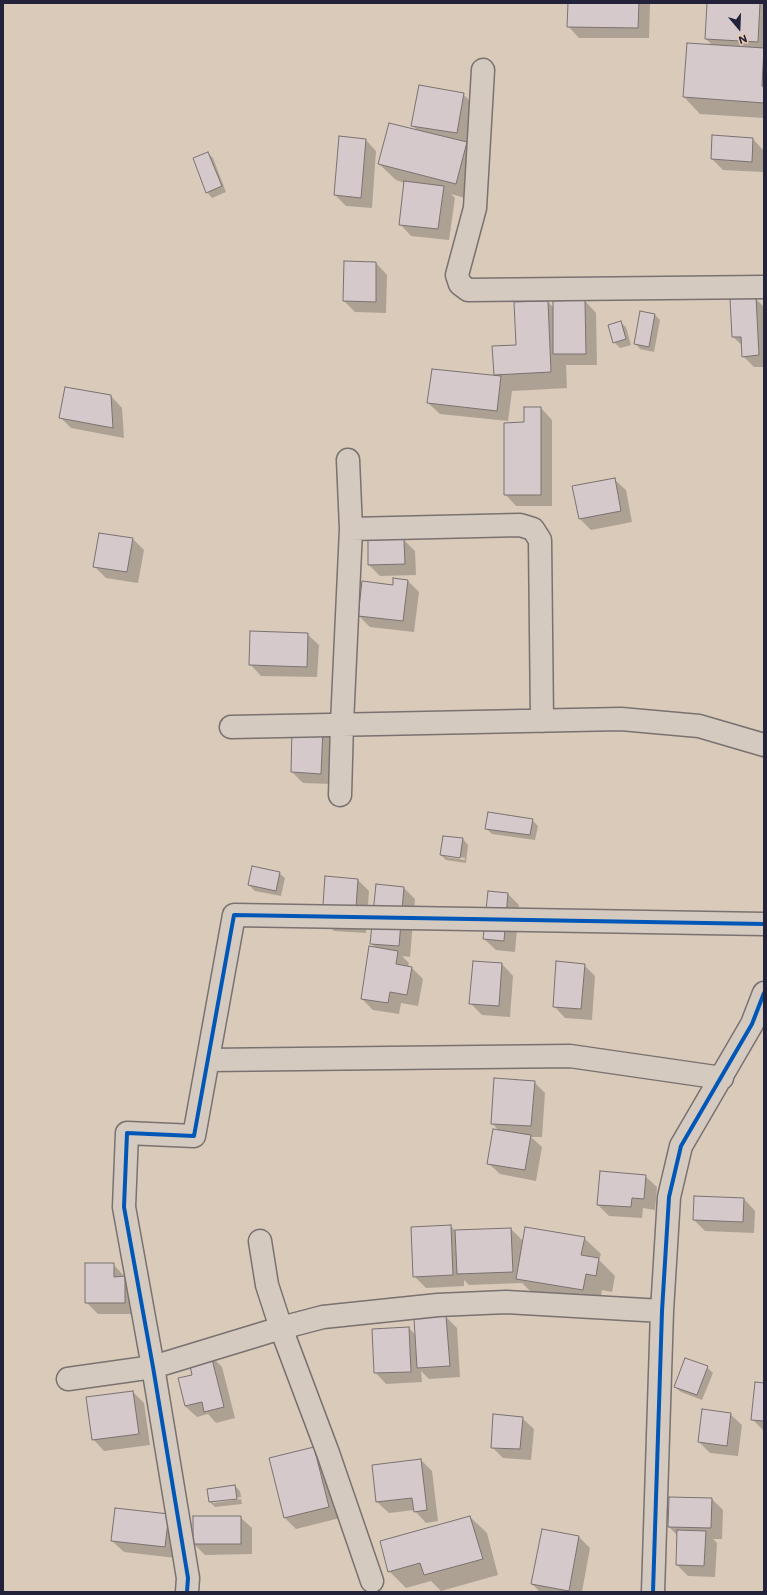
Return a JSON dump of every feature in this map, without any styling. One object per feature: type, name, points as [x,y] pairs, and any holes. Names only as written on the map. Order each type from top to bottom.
[{"type":"street","points":[[483,70],[476,208],[457,275],[460,284],[468,290],[764,287]]},
{"type":"street","points":[[340,795],[351,529],[348,460]]},
{"type":"street","points":[[351,529],[520,525],[533,529],[540,540],[542,721]]},
{"type":"street","points":[[230,727],[621,719],[699,726],[764,745]]},
{"type":"street","points":[[187,1592],[188,1578],[153,1367],[124,1207],[127,1133],[194,1136],[234,915],[764,924]]},
{"type":"street","points":[[653,1592],[662,1311],[669,1198],[681,1146],[722,1078],[752,1024],[764,993]]},
{"type":"street","points":[[208,1060],[570,1056],[722,1078]]},
{"type":"street","points":[[260,1241],[267,1285],[281,1328],[328,1453],[372,1581]]},
{"type":"street","points":[[68,1379],[153,1367],[281,1328],[323,1317],[438,1305],[491,1302],[662,1311]]},
{"type":"building","points":[[568,3],[639,3],[638,28],[567,27]]},
{"type":"building","points":[[707,3],[760,3],[758,42],[705,39]]},
{"type":"building","points":[[687,43],[764,48],[762,86],[764,87],[764,103],[683,97]]},
{"type":"building","points":[[419,85],[464,93],[457,133],[411,126]]},
{"type":"building","points":[[389,123],[467,142],[456,184],[378,164]]},
{"type":"building","points":[[712,135],[753,138],[752,162],[711,159]]},
{"type":"building","points":[[339,136],[366,139],[361,198],[334,195]]},
{"type":"building","points":[[208,152],[222,186],[206,193],[193,158]]},
{"type":"building","points":[[404,181],[444,186],[438,229],[399,225]]},
{"type":"building","points":[[344,261],[376,262],[376,302],[343,301]]},
{"type":"building","points":[[756,297],[759,355],[742,357],[741,337],[732,337],[730,299]]},
{"type":"building","points":[[585,300],[586,354],[553,354],[553,301]]},
{"type":"building","points":[[548,301],[551,372],[494,375],[492,346],[516,345],[514,302]]},
{"type":"building","points":[[640,311],[655,314],[649,347],[634,344]]},
{"type":"building","points":[[621,321],[626,339],[613,343],[608,325]]},
{"type":"building","points":[[432,369],[501,376],[497,411],[427,403]]},
{"type":"building","points":[[65,387],[111,395],[113,428],[59,418]]},
{"type":"building","points":[[524,407],[541,407],[541,495],[504,495],[504,423],[524,422]]},
{"type":"building","points":[[615,478],[621,511],[579,519],[572,486]]},
{"type":"building","points":[[99,533],[133,538],[127,572],[93,567]]},
{"type":"building","points":[[404,539],[405,564],[368,565],[368,540]]},
{"type":"building","points":[[393,578],[408,580],[403,621],[358,616],[362,581],[393,585]]},
{"type":"building","points":[[250,631],[308,633],[307,667],[249,665]]},
{"type":"building","points":[[292,728],[323,729],[321,774],[291,772]]},
{"type":"building","points":[[488,812],[533,819],[530,835],[485,829]]},
{"type":"building","points":[[443,836],[463,838],[460,858],[440,855]]},
{"type":"building","points":[[252,866],[280,872],[276,891],[248,885]]},
{"type":"building","points":[[325,876],[358,879],[355,922],[322,920]]},
{"type":"building","points":[[376,884],[404,887],[399,946],[370,944]]},
{"type":"building","points":[[488,891],[508,893],[504,941],[483,939]]},
{"type":"building","points":[[369,946],[398,951],[396,964],[412,967],[407,995],[390,992],[388,1003],[361,999]]},
{"type":"building","points":[[473,961],[502,963],[499,1006],[469,1004]]},
{"type":"building","points":[[556,961],[585,964],[581,1009],[553,1007]]},
{"type":"building","points":[[494,1078],[535,1081],[531,1126],[491,1124]]},
{"type":"building","points":[[493,1129],[531,1135],[525,1170],[487,1164]]},
{"type":"building","points":[[600,1171],[646,1175],[644,1199],[632,1198],[631,1207],[597,1205]]},
{"type":"building","points":[[694,1196],[744,1198],[743,1222],[693,1220]]},
{"type":"building","points":[[451,1225],[453,1275],[413,1277],[411,1227]]},
{"type":"building","points":[[525,1227],[585,1237],[581,1255],[599,1258],[596,1276],[586,1274],[583,1290],[516,1279]]},
{"type":"building","points":[[511,1228],[513,1272],[457,1274],[455,1230]]},
{"type":"building","points":[[85,1263],[114,1263],[114,1277],[125,1276],[125,1303],[85,1303]]},
{"type":"building","points":[[446,1316],[450,1366],[417,1368],[414,1318]]},
{"type":"building","points":[[409,1327],[411,1372],[374,1373],[372,1329]]},
{"type":"building","points":[[211,1355],[224,1407],[204,1412],[202,1402],[185,1406],[178,1378],[192,1375],[189,1361]]},
{"type":"building","points":[[685,1358],[708,1366],[697,1395],[674,1387]]},
{"type":"building","points":[[755,1382],[764,1383],[764,1421],[751,1420]]},
{"type":"building","points":[[133,1391],[139,1434],[92,1440],[86,1397]]},
{"type":"building","points":[[702,1409],[731,1413],[727,1446],[698,1442]]},
{"type":"building","points":[[493,1414],[523,1417],[520,1449],[491,1448]]},
{"type":"building","points":[[314,1447],[329,1507],[284,1518],[269,1458]]},
{"type":"building","points":[[421,1459],[427,1510],[414,1512],[412,1498],[376,1502],[372,1465]]},
{"type":"building","points":[[235,1485],[237,1499],[209,1502],[207,1489]]},
{"type":"building","points":[[669,1497],[712,1498],[711,1528],[668,1527]]},
{"type":"building","points":[[115,1508],[169,1514],[165,1547],[111,1541]]},
{"type":"building","points":[[193,1516],[241,1516],[241,1544],[193,1544]]},
{"type":"building","points":[[470,1516],[483,1559],[424,1575],[420,1563],[388,1572],[380,1541]]},
{"type":"building","points":[[542,1529],[579,1536],[569,1591],[531,1584]]},
{"type":"building","points":[[677,1530],[706,1531],[704,1566],[676,1565]]},
{"type":"cycle path","points":[[187,1592],[188,1578],[153,1367],[124,1207],[127,1133],[194,1136],[234,915],[764,924]]},
{"type":"cycle path","points":[[653,1592],[662,1311],[669,1197],[681,1146],[752,1024],[764,993]]}]
